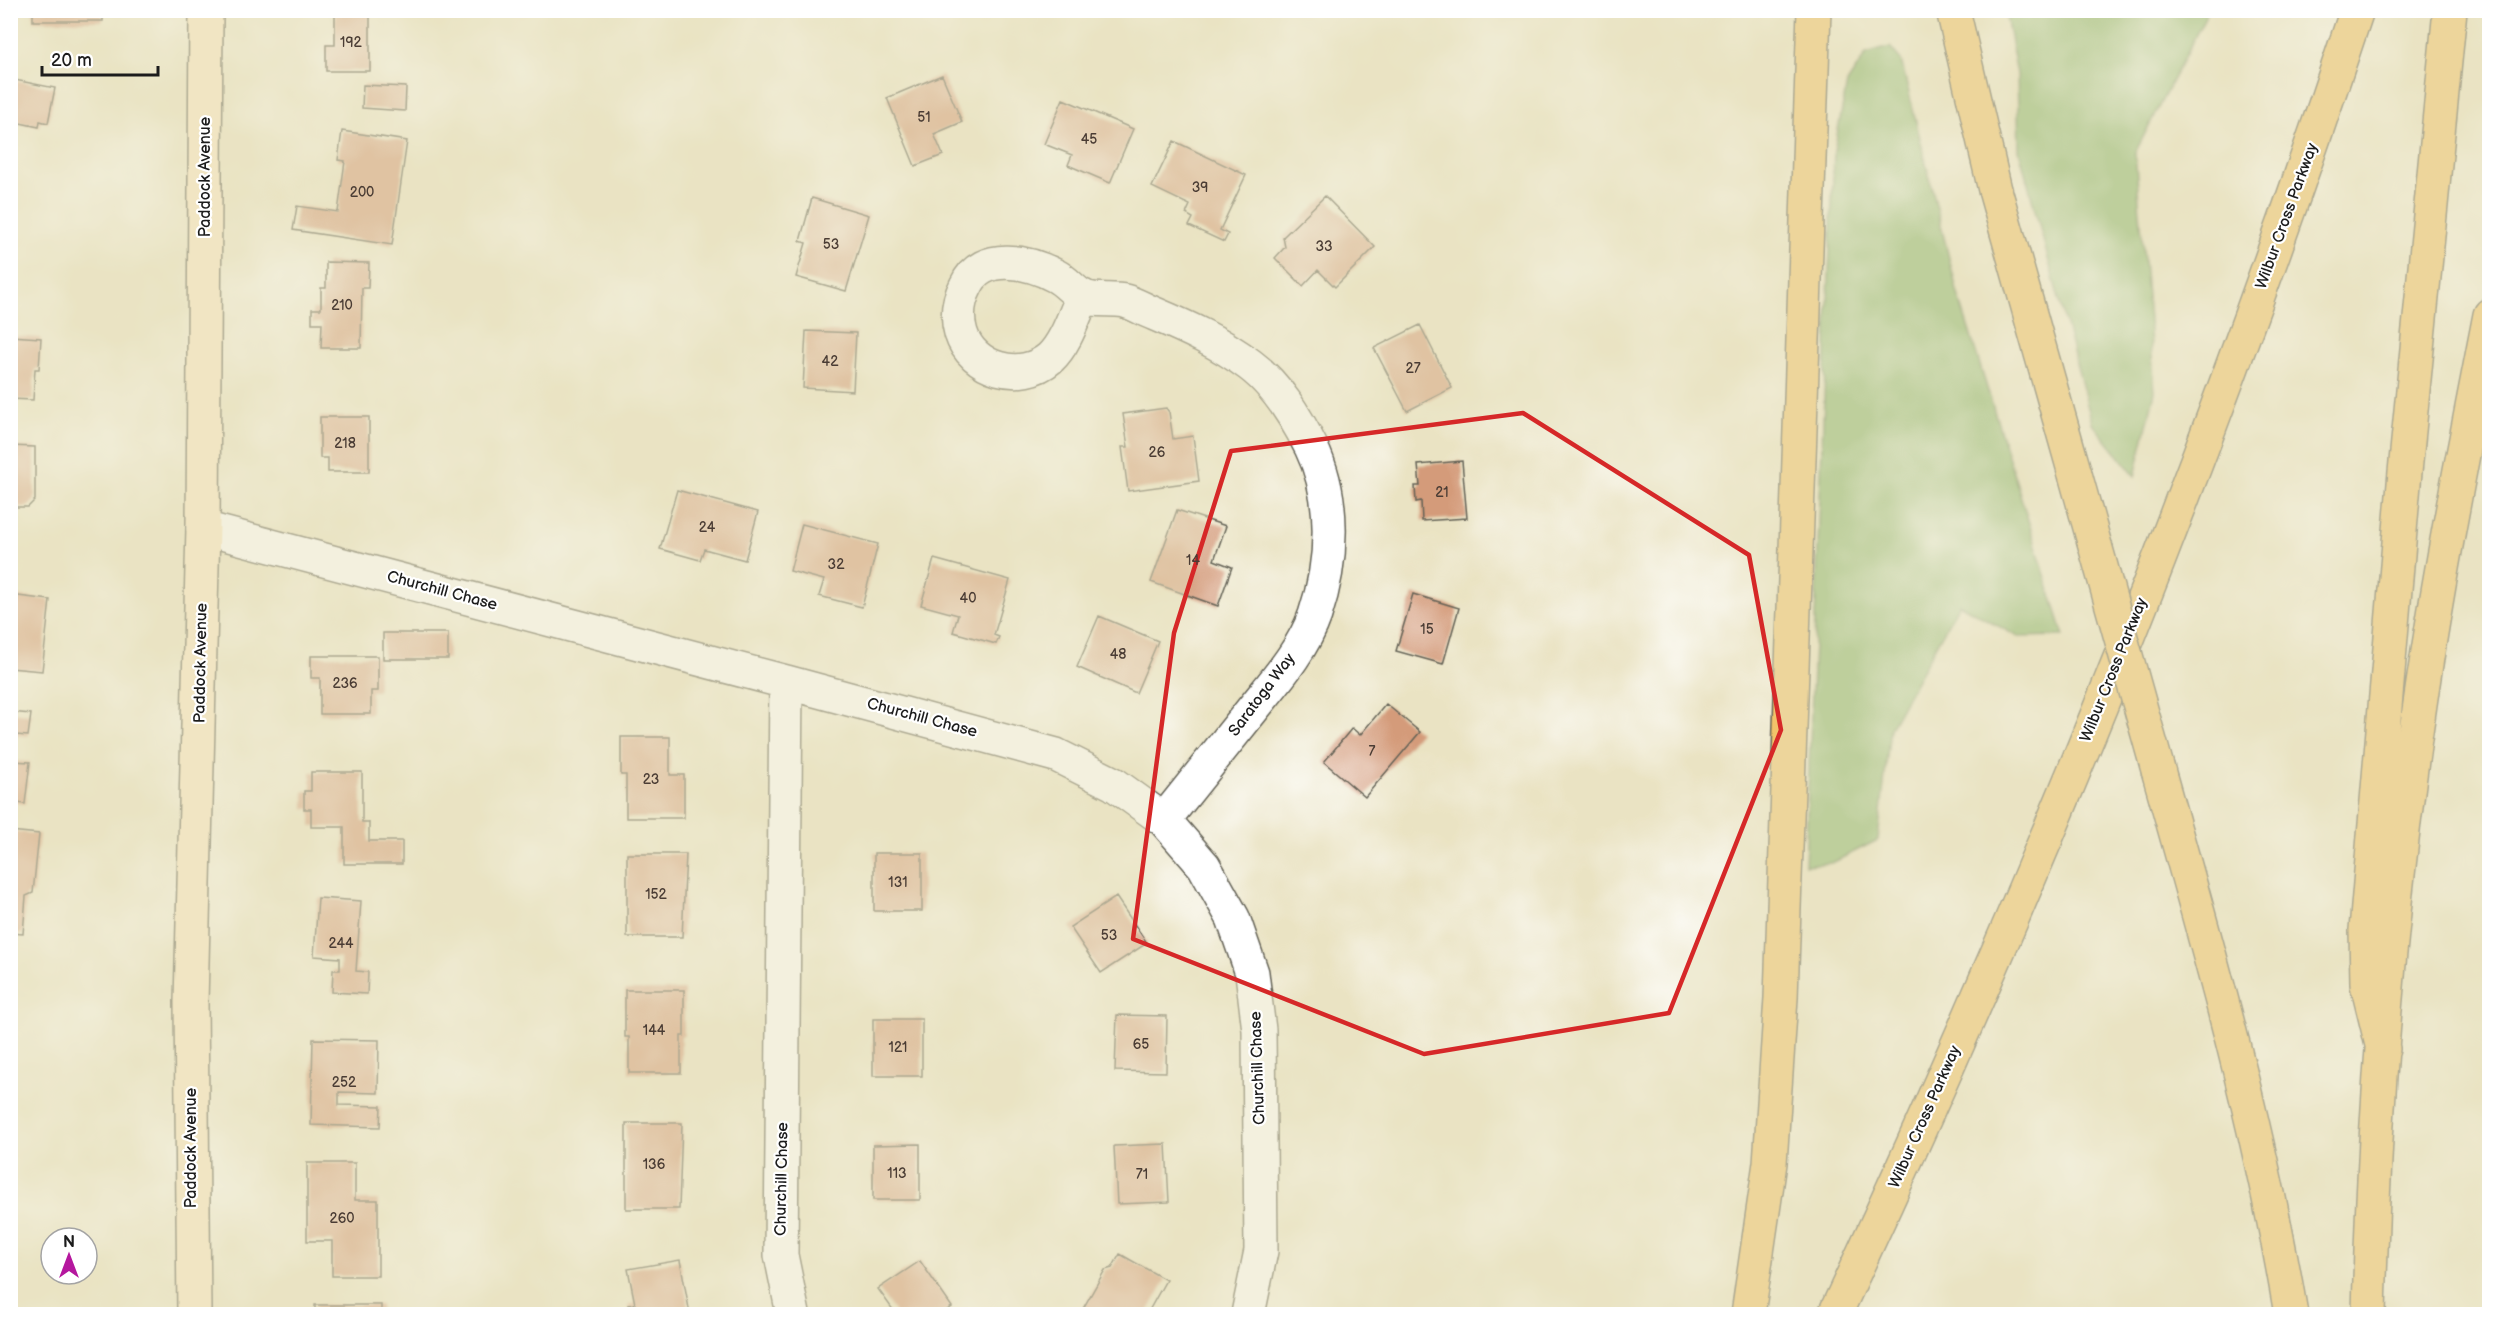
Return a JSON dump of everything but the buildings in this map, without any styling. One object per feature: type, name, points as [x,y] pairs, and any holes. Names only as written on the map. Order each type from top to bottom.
[{"type":"highway","points":[[1748,1314],[1770,1163],[1779,1046],[1814,10]]},
{"type":"highway","points":[[1953,10],[1995,190],[2246,1089],[2266,1176],[2291,1314]]},
{"type":"highway","name":"Wilbur Cross Parkway","points":[[1834,1314],[1972,1010],[2109,683],[2274,255],[2357,10]]},
{"type":"highway","points":[[2383,1049],[2367,984],[2366,930],[2405,472],[2450,10]]},
{"type":"highway","points":[[2369,1314],[2383,1049],[2397,892],[2420,705],[2455,495],[2490,315]]},
{"type":"main road","name":"Paddock Avenue","points":[[194,1314],[191,1002],[203,528],[206,10]]},
{"type":"street","name":"Saratoga Way","points":[[1083,297],[1125,301],[1196,332],[1252,366],[1294,412],[1318,462],[1329,515],[1328,566],[1314,617],[1287,666],[1164,820]]},
{"type":"street","name":"Churchill Chase","points":[[203,528],[1056,755],[1114,784],[1164,820],[1204,866],[1233,918],[1252,973],[1259,1030],[1261,1251],[1248,1314]]},
{"type":"street","name":"Churchill Chase","points":[[786,682],[781,1256],[793,1314]]},
{"type":"highlighted area","points":[[1523,413],[1749,555],[1781,730],[1669,1013],[1424,1054],[1133,939],[1174,633],[1231,451]]},
{"type":"green space","points":[[2005,11],[2208,11],[2135,153],[2155,392],[2135,476],[2092,423],[2019,150],[2017,74]]},
{"type":"green space","points":[[1890,47],[1901,60],[1957,291],[2064,636],[2018,637],[1959,604],[1890,728],[1878,840],[1832,863],[1805,865],[1834,151],[1847,83],[1866,54]]}]
